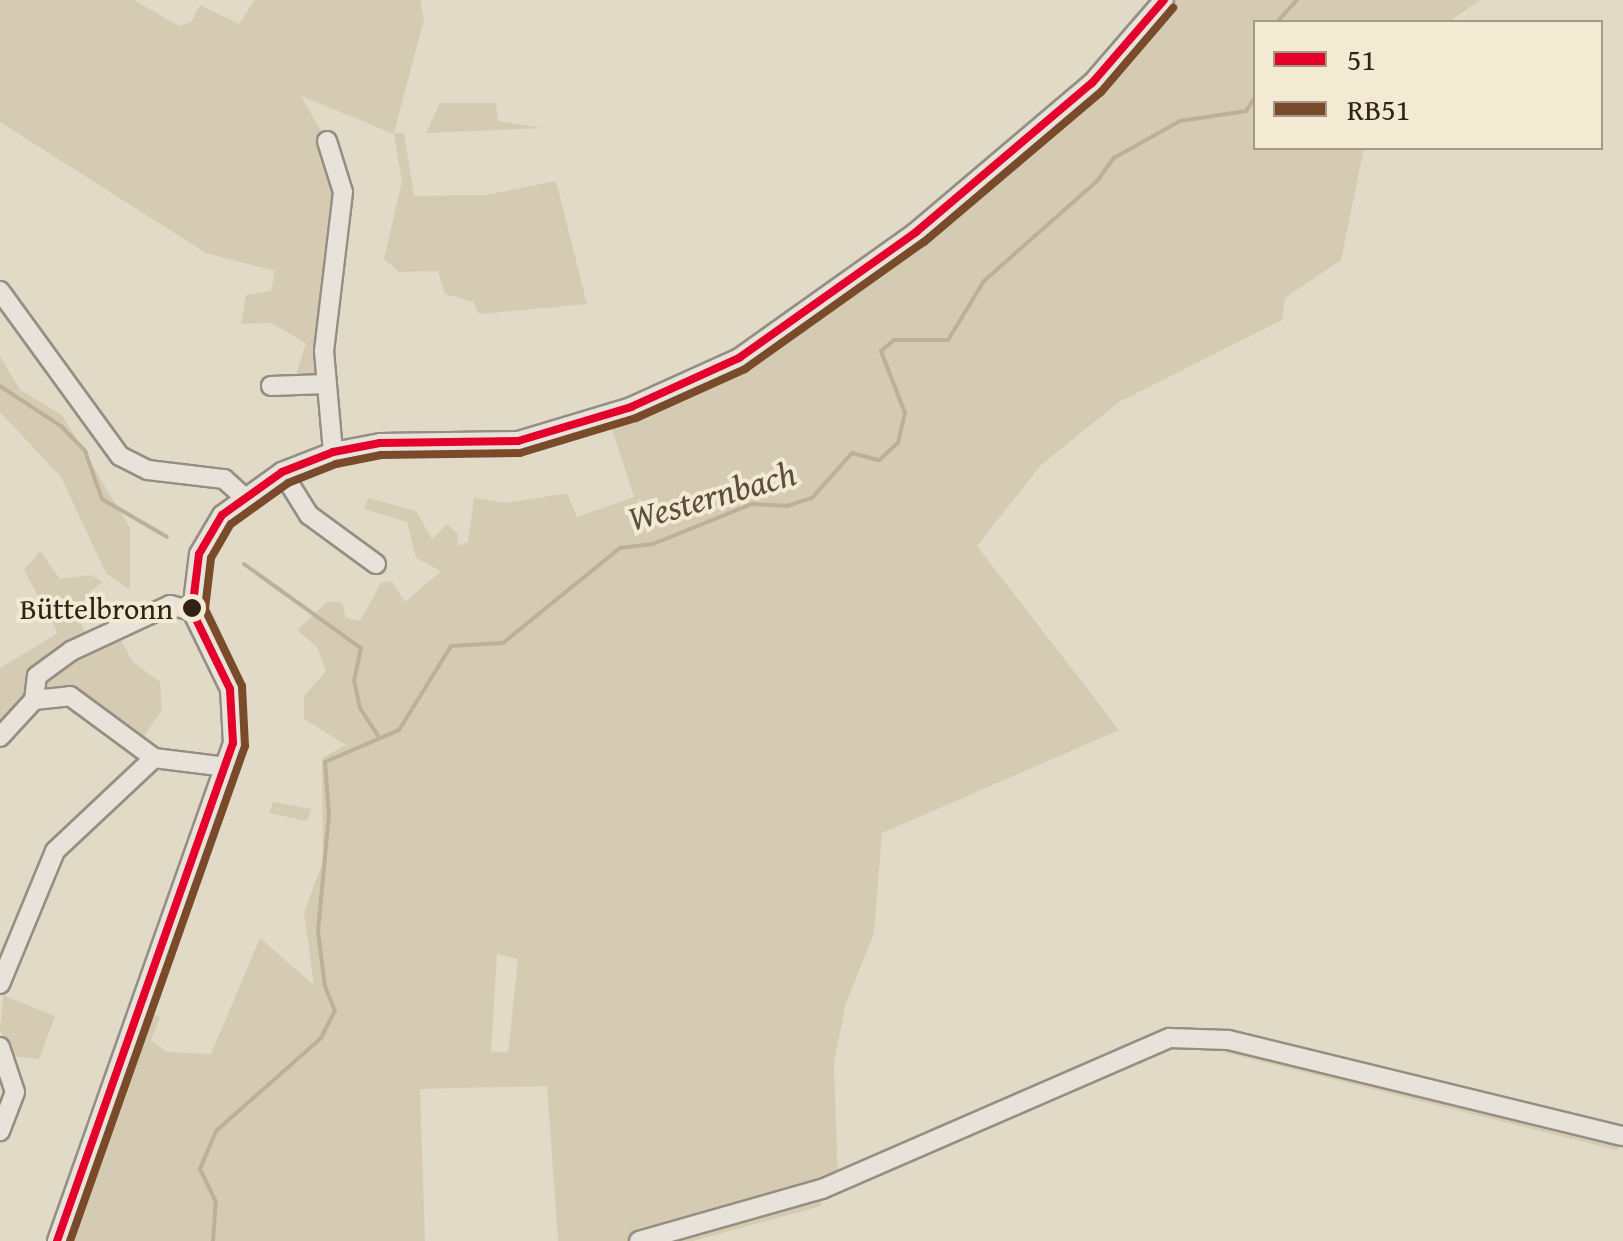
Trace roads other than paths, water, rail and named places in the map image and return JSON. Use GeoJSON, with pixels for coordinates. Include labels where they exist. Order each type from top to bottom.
{"type":"FeatureCollection","features":[{"type":"Feature","properties":{"kind":"street"},"geometry":{"type":"LineString","coordinates":[[57,1241],[226,766],[235,709],[192,610],[198,554],[222,516],[243,496],[282,472],[333,452],[380,443],[518,441],[631,407],[738,358],[916,232],[1092,83],[1164,0]]}},
{"type":"Feature","properties":{"kind":"street"},"geometry":{"type":"LineString","coordinates":[[327,141],[343,192],[328,296],[326,384],[333,452]]}},
{"type":"Feature","properties":{"kind":"street"},"geometry":{"type":"LineString","coordinates":[[0,291],[120,456],[148,470],[224,479],[243,496]]}},
{"type":"Feature","properties":{"kind":"street"},"geometry":{"type":"LineString","coordinates":[[271,386],[326,384]]}},
{"type":"Feature","properties":{"kind":"street"},"geometry":{"type":"LineString","coordinates":[[282,472],[320,526],[376,564]]}},
{"type":"Feature","properties":{"kind":"street"},"geometry":{"type":"LineString","coordinates":[[0,736],[34,700],[36,676],[71,651],[170,605],[192,610]]}},
{"type":"Feature","properties":{"kind":"street"},"geometry":{"type":"LineString","coordinates":[[34,700],[70,696],[154,758],[226,766]]}},
{"type":"Feature","properties":{"kind":"street"},"geometry":{"type":"LineString","coordinates":[[0,984],[55,851],[154,758]]}},
{"type":"Feature","properties":{"kind":"street"},"geometry":{"type":"LineString","coordinates":[[639,1241],[822,1189],[1120,1054],[1170,1038],[1228,1040],[1623,1136]]}},
{"type":"Feature","properties":{"kind":"street"},"geometry":{"type":"LineString","coordinates":[[0,1047],[15,1092],[0,1131]]}},
{"type":"Feature","properties":{"kind":"waterway","name":"Westernbach"},"geometry":{"type":"LineString","coordinates":[[1279,20],[1297,0]]}},
{"type":"Feature","properties":{"kind":"waterway","name":"Westernbach"},"geometry":{"type":"LineString","coordinates":[[213,1241],[216,1202],[200,1169],[216,1131],[321,1038],[335,1011],[325,986],[318,931],[329,815],[325,762],[399,730],[451,646],[503,643],[620,548],[653,544],[752,504],[787,506],[812,498],[852,453],[879,460],[898,443],[905,413],[881,351],[894,340],[948,340],[984,281],[1097,181],[1114,158],[1180,121],[1246,111],[1253,100]]}},
{"type":"Feature","properties":{"kind":"waterway"},"geometry":{"type":"LineString","coordinates":[[0,386],[61,426],[85,451],[102,499],[167,537]]}},
{"type":"Feature","properties":{"kind":"waterway"},"geometry":{"type":"LineString","coordinates":[[244,564],[361,648],[354,680],[360,708],[378,736]]}},
{"type":"Feature","properties":{"kind":"place","name":"Büttelbronn"},"geometry":{"type":"Point","coordinates":[192,608]}}]}
